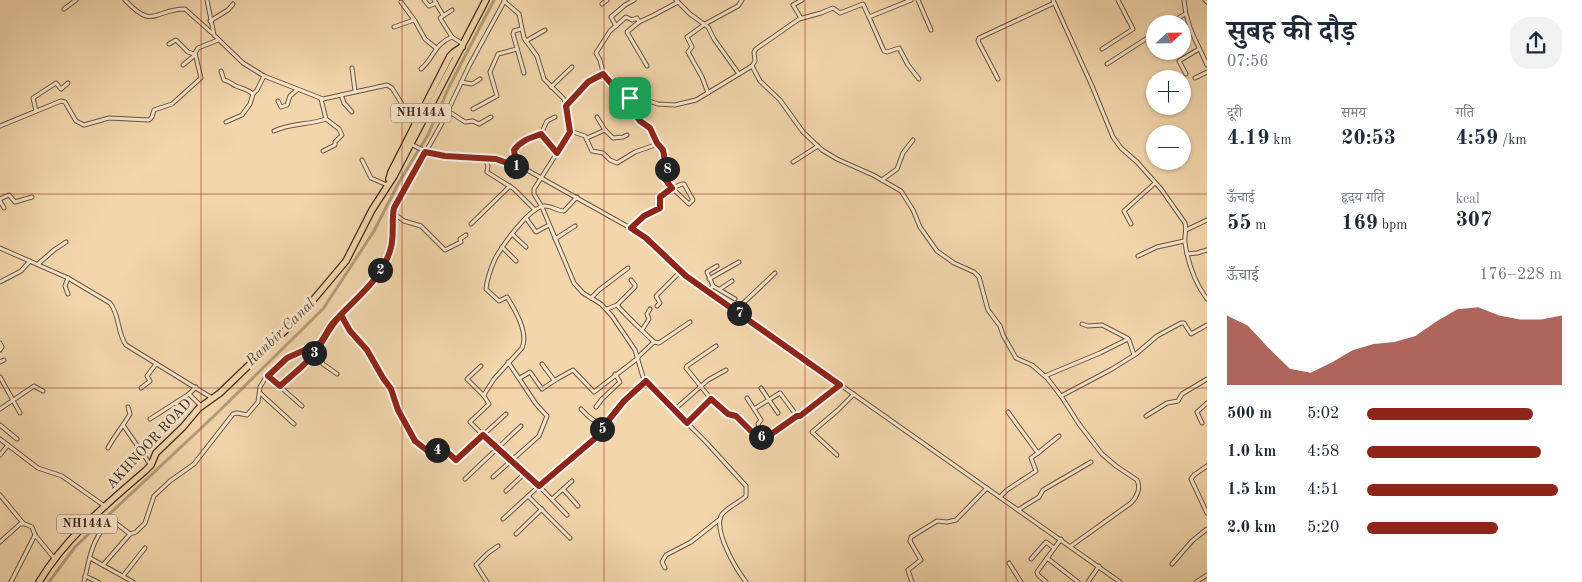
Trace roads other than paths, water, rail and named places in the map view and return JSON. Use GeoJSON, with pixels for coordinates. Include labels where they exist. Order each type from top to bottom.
{"type":"FeatureCollection","features":[{"type":"Feature","properties":{"kind":"highway","name":"AKHNOOR ROAD"},"geometry":{"type":"LineString","coordinates":[[39,582],[53,560],[84,527],[151,465],[159,450],[206,402],[226,387],[307,308],[346,261],[372,210],[413,146],[486,0]]}},
{"type":"Feature","properties":{"kind":"highway","name":"AKHNOOR ROAD"},"geometry":{"type":"LineString","coordinates":[[388,184],[391,172],[450,56],[463,46]]}},
{"type":"Feature","properties":{"kind":"highway","name":"NH144A"},"geometry":{"type":"LineString","coordinates":[[35,582],[46,564],[53,560]]}},
{"type":"Feature","properties":{"kind":"street"},"geometry":{"type":"LineString","coordinates":[[64,9],[76,0]]}},
{"type":"Feature","properties":{"kind":"street"},"geometry":{"type":"LineString","coordinates":[[126,0],[133,8],[145,16],[185,9],[243,63],[264,76],[321,99],[383,85],[388,86],[392,88],[415,125]]}},
{"type":"Feature","properties":{"kind":"street"},"geometry":{"type":"LineString","coordinates":[[207,0],[214,35]]}},
{"type":"Feature","properties":{"kind":"street"},"geometry":{"type":"LineString","coordinates":[[424,0],[430,6],[435,2],[443,15]]}},
{"type":"Feature","properties":{"kind":"street"},"geometry":{"type":"LineString","coordinates":[[280,386],[316,351],[331,325],[367,290],[390,252],[394,230],[394,208],[448,111],[504,0],[518,13],[521,29],[526,41],[536,53],[544,79],[561,95],[566,106],[570,131],[533,192],[542,207],[574,283],[583,293],[607,309],[638,358],[646,381],[746,486],[746,496],[723,513],[720,519],[691,542],[666,555],[662,562],[665,568]]}},
{"type":"Feature","properties":{"kind":"street"},"geometry":{"type":"LineString","coordinates":[[602,4],[607,0]]}},
{"type":"Feature","properties":{"kind":"street"},"geometry":{"type":"LineString","coordinates":[[616,26],[610,18],[625,4],[634,0]]}},
{"type":"Feature","properties":{"kind":"street"},"geometry":{"type":"LineString","coordinates":[[708,94],[702,77],[688,52],[692,46],[687,37],[705,24],[738,6],[742,0]]}},
{"type":"Feature","properties":{"kind":"street"},"geometry":{"type":"LineString","coordinates":[[801,18],[793,5],[802,0]]}},
{"type":"Feature","properties":{"kind":"street"},"geometry":{"type":"LineString","coordinates":[[869,17],[911,0]]}},
{"type":"Feature","properties":{"kind":"street"},"geometry":{"type":"LineString","coordinates":[[918,0],[931,30]]}},
{"type":"Feature","properties":{"kind":"street"},"geometry":{"type":"LineString","coordinates":[[1102,49],[1133,29],[1118,0]]}},
{"type":"Feature","properties":{"kind":"street"},"geometry":{"type":"LineString","coordinates":[[1188,0],[1184,2],[1185,14],[1199,49],[1205,56],[1207,65]]}},
{"type":"Feature","properties":{"kind":"street"},"geometry":{"type":"LineString","coordinates":[[647,66],[627,31],[639,24],[639,22],[677,1],[690,14],[705,24],[739,74]]}},
{"type":"Feature","properties":{"kind":"street"},"geometry":{"type":"LineString","coordinates":[[401,2],[425,39],[436,48]]}},
{"type":"Feature","properties":{"kind":"street"},"geometry":{"type":"LineString","coordinates":[[998,79],[978,41],[979,38],[1054,2],[1110,131],[1121,148],[1137,162],[1166,195],[1186,225],[1184,241],[1189,264],[1207,300]]}},
{"type":"Feature","properties":{"kind":"street"},"geometry":{"type":"LineString","coordinates":[[210,21],[228,10],[233,4]]}},
{"type":"Feature","properties":{"kind":"street"},"geometry":{"type":"LineString","coordinates":[[639,22],[637,18],[632,20],[627,17],[606,36],[596,52],[603,74],[616,89],[630,98],[658,104],[675,105],[696,100],[708,94],[752,66],[756,61],[754,52],[756,49],[801,18],[833,8],[840,13],[863,4],[884,51],[887,52],[899,48],[919,79]]}},
{"type":"Feature","properties":{"kind":"street"},"geometry":{"type":"LineString","coordinates":[[452,10],[440,17],[441,21],[452,37],[463,46]]}},
{"type":"Feature","properties":{"kind":"street"},"geometry":{"type":"LineString","coordinates":[[394,27],[414,20]]}},
{"type":"Feature","properties":{"kind":"street"},"geometry":{"type":"LineString","coordinates":[[521,29],[513,33],[524,73]]}},
{"type":"Feature","properties":{"kind":"street"},"geometry":{"type":"LineString","coordinates":[[526,41],[545,30]]}},
{"type":"Feature","properties":{"kind":"street"},"geometry":{"type":"LineString","coordinates":[[421,69],[429,61],[436,48],[452,37]]}},
{"type":"Feature","properties":{"kind":"street"},"geometry":{"type":"LineString","coordinates":[[1107,64],[1146,39]]}},
{"type":"Feature","properties":{"kind":"street"},"geometry":{"type":"LineString","coordinates":[[0,126],[61,101],[64,102],[76,121],[84,125],[109,118],[148,120],[152,117],[154,110],[172,104],[201,78],[195,55],[188,52],[176,40],[169,44]]}},
{"type":"Feature","properties":{"kind":"street"},"geometry":{"type":"LineString","coordinates":[[183,65],[195,55],[198,48],[218,40]]}},
{"type":"Feature","properties":{"kind":"street"},"geometry":{"type":"LineString","coordinates":[[473,109],[497,96],[490,72],[498,54],[517,49]]}},
{"type":"Feature","properties":{"kind":"street"},"geometry":{"type":"LineString","coordinates":[[1184,70],[1180,60],[1199,49]]}},
{"type":"Feature","properties":{"kind":"street"},"geometry":{"type":"LineString","coordinates":[[752,66],[760,81],[775,94],[802,132],[818,146],[837,159],[896,188],[905,196],[920,228],[937,251],[954,263],[977,274],[988,310],[1000,326],[1015,356],[1032,365],[1046,376],[1102,454],[1139,483],[1137,495],[1131,503],[1071,546]]}},
{"type":"Feature","properties":{"kind":"street"},"geometry":{"type":"LineString","coordinates":[[551,87],[572,67]]}},
{"type":"Feature","properties":{"kind":"street"},"geometry":{"type":"LineString","coordinates":[[352,68],[355,91]]}},
{"type":"Feature","properties":{"kind":"street"},"geometry":{"type":"LineString","coordinates":[[221,71],[224,80],[246,88],[253,94]]}},
{"type":"Feature","properties":{"kind":"street"},"geometry":{"type":"LineString","coordinates":[[1195,78],[1207,72]]}},
{"type":"Feature","properties":{"kind":"street"},"geometry":{"type":"LineString","coordinates":[[566,106],[588,82],[603,74]]}},
{"type":"Feature","properties":{"kind":"street"},"geometry":{"type":"LineString","coordinates":[[226,122],[242,115],[250,104],[253,94],[264,76]]}},
{"type":"Feature","properties":{"kind":"street"},"geometry":{"type":"LineString","coordinates":[[461,82],[472,84],[480,79]]}},
{"type":"Feature","properties":{"kind":"street"},"geometry":{"type":"LineString","coordinates":[[36,110],[32,101],[33,98],[56,83],[60,88],[68,83]]}},
{"type":"Feature","properties":{"kind":"street"},"geometry":{"type":"LineString","coordinates":[[278,101],[281,107],[287,105],[290,96],[297,90]]}},
{"type":"Feature","properties":{"kind":"street"},"geometry":{"type":"LineString","coordinates":[[341,95],[344,103],[352,112]]}},
{"type":"Feature","properties":{"kind":"street"},"geometry":{"type":"LineString","coordinates":[[630,98],[636,116],[650,128],[663,150],[667,171],[664,178],[672,188],[688,204],[693,201],[683,184],[672,188],[660,197],[660,208],[644,216],[631,228]]}},
{"type":"Feature","properties":{"kind":"street"},"geometry":{"type":"LineString","coordinates":[[321,99],[326,119],[339,129],[342,135],[335,142],[335,145],[323,150]]}},
{"type":"Feature","properties":{"kind":"street"},"geometry":{"type":"LineString","coordinates":[[448,111],[465,122],[473,121],[479,124],[491,117]]}},
{"type":"Feature","properties":{"kind":"street"},"geometry":{"type":"LineString","coordinates":[[521,168],[514,150],[520,144],[541,134],[547,121],[555,117]]}},
{"type":"Feature","properties":{"kind":"street"},"geometry":{"type":"LineString","coordinates":[[597,117],[605,130],[613,138],[623,138],[627,135]]}},
{"type":"Feature","properties":{"kind":"street"},"geometry":{"type":"LineString","coordinates":[[274,131],[289,125],[313,123],[326,119]]}},
{"type":"Feature","properties":{"kind":"street"},"geometry":{"type":"LineString","coordinates":[[570,131],[587,138],[605,130]]}},
{"type":"Feature","properties":{"kind":"street"},"geometry":{"type":"LineString","coordinates":[[541,134],[557,153]]}},
{"type":"Feature","properties":{"kind":"street"},"geometry":{"type":"LineString","coordinates":[[587,138],[592,151],[603,153],[610,160],[617,163],[635,152],[658,144]]}},
{"type":"Feature","properties":{"kind":"street"},"geometry":{"type":"LineString","coordinates":[[882,180],[898,168],[905,150],[913,140]]}},
{"type":"Feature","properties":{"kind":"street"},"geometry":{"type":"LineString","coordinates":[[413,146],[425,152],[445,156],[503,160],[577,197],[631,228],[646,238],[681,271],[708,291],[1120,582]]}},
{"type":"Feature","properties":{"kind":"street"},"geometry":{"type":"LineString","coordinates":[[793,162],[818,146]]}},
{"type":"Feature","properties":{"kind":"street"},"geometry":{"type":"LineString","coordinates":[[485,158],[488,166],[487,172],[510,186],[535,210]]}},
{"type":"Feature","properties":{"kind":"street"},"geometry":{"type":"LineString","coordinates":[[362,160],[371,178],[388,184]]}},
{"type":"Feature","properties":{"kind":"street"},"geometry":{"type":"LineString","coordinates":[[1131,224],[1124,211],[1155,182]]}},
{"type":"Feature","properties":{"kind":"street"},"geometry":{"type":"LineString","coordinates":[[471,224],[510,186]]}},
{"type":"Feature","properties":{"kind":"street"},"geometry":{"type":"LineString","coordinates":[[4,208],[0,200],[9,195],[15,202],[32,197]]}},
{"type":"Feature","properties":{"kind":"street"},"geometry":{"type":"LineString","coordinates":[[484,396],[494,379],[523,345],[524,339],[516,313],[507,296],[499,301],[485,288],[491,267],[512,234],[535,210],[542,207],[564,211],[577,197]]}},
{"type":"Feature","properties":{"kind":"street"},"geometry":{"type":"LineString","coordinates":[[393,213],[404,221],[421,226],[445,250],[460,242],[460,239],[466,235]]}},
{"type":"Feature","properties":{"kind":"street"},"geometry":{"type":"LineString","coordinates":[[526,218],[536,232],[549,225]]}},
{"type":"Feature","properties":{"kind":"street"},"geometry":{"type":"LineString","coordinates":[[1186,230],[1207,220]]}},
{"type":"Feature","properties":{"kind":"street"},"geometry":{"type":"LineString","coordinates":[[555,239],[575,226]]}},
{"type":"Feature","properties":{"kind":"street"},"geometry":{"type":"LineString","coordinates":[[512,234],[526,247]]}},
{"type":"Feature","properties":{"kind":"street"},"geometry":{"type":"LineString","coordinates":[[1138,256],[1157,247],[1184,241]]}},
{"type":"Feature","properties":{"kind":"street"},"geometry":{"type":"LineString","coordinates":[[38,264],[66,242]]}},
{"type":"Feature","properties":{"kind":"street"},"geometry":{"type":"LineString","coordinates":[[502,247],[516,262]]}},
{"type":"Feature","properties":{"kind":"street"},"geometry":{"type":"LineString","coordinates":[[0,248],[68,278],[110,303],[115,311],[124,342],[206,402]]}},
{"type":"Feature","properties":{"kind":"street"},"geometry":{"type":"LineString","coordinates":[[1187,254],[1207,250]]}},
{"type":"Feature","properties":{"kind":"street"},"geometry":{"type":"LineString","coordinates":[[0,282],[21,270],[30,261]]}},
{"type":"Feature","properties":{"kind":"street"},"geometry":{"type":"LineString","coordinates":[[709,279],[739,262]]}},
{"type":"Feature","properties":{"kind":"street"},"geometry":{"type":"LineString","coordinates":[[717,266],[707,272],[709,279],[713,286],[735,299]]}},
{"type":"Feature","properties":{"kind":"street"},"geometry":{"type":"LineString","coordinates":[[591,298],[598,290],[628,268]]}},
{"type":"Feature","properties":{"kind":"street"},"geometry":{"type":"LineString","coordinates":[[657,306],[660,303],[656,296],[681,271]]}},
{"type":"Feature","properties":{"kind":"street"},"geometry":{"type":"LineString","coordinates":[[736,310],[775,273]]}},
{"type":"Feature","properties":{"kind":"street"},"geometry":{"type":"LineString","coordinates":[[68,278],[65,286],[68,294]]}},
{"type":"Feature","properties":{"kind":"street"},"geometry":{"type":"LineString","coordinates":[[607,309],[616,306],[635,286],[631,280]]}},
{"type":"Feature","properties":{"kind":"street"},"geometry":{"type":"LineString","coordinates":[[720,289],[732,281]]}},
{"type":"Feature","properties":{"kind":"street"},"geometry":{"type":"LineString","coordinates":[[708,291],[713,286]]}},
{"type":"Feature","properties":{"kind":"street"},"geometry":{"type":"LineString","coordinates":[[616,306],[654,342],[659,343],[690,322]]}},
{"type":"Feature","properties":{"kind":"street"},"geometry":{"type":"LineString","coordinates":[[642,330],[650,319],[647,314],[650,309]]}},
{"type":"Feature","properties":{"kind":"street"},"geometry":{"type":"LineString","coordinates":[[341,315],[350,331],[367,350],[391,389],[398,410],[419,445],[429,452],[445,450],[456,460],[506,414]]}},
{"type":"Feature","properties":{"kind":"street"},"geometry":{"type":"LineString","coordinates":[[1061,396],[1135,355],[1158,336],[1181,323],[1184,323],[1191,334],[1207,325]]}},
{"type":"Feature","properties":{"kind":"street"},"geometry":{"type":"LineString","coordinates":[[1082,324],[1088,326],[1102,325],[1128,338],[1135,355]]}},
{"type":"Feature","properties":{"kind":"street"},"geometry":{"type":"LineString","coordinates":[[1046,376],[1111,348],[1128,338]]}},
{"type":"Feature","properties":{"kind":"street"},"geometry":{"type":"LineString","coordinates":[[520,378],[530,372],[542,389],[573,370],[594,392],[638,358],[654,342]]}},
{"type":"Feature","properties":{"kind":"street"},"geometry":{"type":"LineString","coordinates":[[0,343],[2,347],[0,350]]}},
{"type":"Feature","properties":{"kind":"street"},"geometry":{"type":"LineString","coordinates":[[104,565],[130,534],[136,532],[145,524],[154,496],[170,481],[194,464],[233,414],[247,415],[251,411],[258,402],[260,387],[268,376],[287,358],[320,343]]}},
{"type":"Feature","properties":{"kind":"street"},"geometry":{"type":"LineString","coordinates":[[716,346],[686,367],[711,399],[728,414],[736,416],[759,436],[770,435],[797,416],[800,416],[840,385]]}},
{"type":"Feature","properties":{"kind":"street"},"geometry":{"type":"LineString","coordinates":[[316,351],[323,364],[337,374]]}},
{"type":"Feature","properties":{"kind":"street"},"geometry":{"type":"LineString","coordinates":[[493,478],[539,436],[547,416],[536,404],[508,362]]}},
{"type":"Feature","properties":{"kind":"street"},"geometry":{"type":"LineString","coordinates":[[542,364],[554,380]]}},
{"type":"Feature","properties":{"kind":"street"},"geometry":{"type":"LineString","coordinates":[[141,388],[150,382],[147,375],[155,365]]}},
{"type":"Feature","properties":{"kind":"street"},"geometry":{"type":"LineString","coordinates":[[480,366],[467,379],[484,396],[489,404],[470,422],[539,486],[567,515]]}},
{"type":"Feature","properties":{"kind":"street"},"geometry":{"type":"LineString","coordinates":[[674,410],[708,380],[726,370]]}},
{"type":"Feature","properties":{"kind":"street"},"geometry":{"type":"LineString","coordinates":[[596,407],[620,382],[616,374]]}},
{"type":"Feature","properties":{"kind":"street"},"geometry":{"type":"LineString","coordinates":[[268,376],[302,406]]}},
{"type":"Feature","properties":{"kind":"street"},"geometry":{"type":"LineString","coordinates":[[0,377],[1,382],[20,413]]}},
{"type":"Feature","properties":{"kind":"street"},"geometry":{"type":"LineString","coordinates":[[1146,416],[1167,403],[1178,401],[1182,394],[1207,380]]}},
{"type":"Feature","properties":{"kind":"street"},"geometry":{"type":"LineString","coordinates":[[504,520],[539,486],[596,438],[628,396],[646,381]]}},
{"type":"Feature","properties":{"kind":"street"},"geometry":{"type":"LineString","coordinates":[[0,409],[34,386],[44,391]]}},
{"type":"Feature","properties":{"kind":"street"},"geometry":{"type":"LineString","coordinates":[[761,388],[778,413]]}},
{"type":"Feature","properties":{"kind":"street"},"geometry":{"type":"LineString","coordinates":[[193,391],[206,402]]}},
{"type":"Feature","properties":{"kind":"street"},"geometry":{"type":"LineString","coordinates":[[150,419],[193,391]]}},
{"type":"Feature","properties":{"kind":"street"},"geometry":{"type":"LineString","coordinates":[[260,393],[294,424]]}},
{"type":"Feature","properties":{"kind":"street"},"geometry":{"type":"LineString","coordinates":[[754,409],[780,393],[797,416]]}},
{"type":"Feature","properties":{"kind":"street"},"geometry":{"type":"LineString","coordinates":[[837,455],[813,431],[854,394]]}},
{"type":"Feature","properties":{"kind":"street"},"geometry":{"type":"LineString","coordinates":[[747,398],[761,420],[759,425],[767,435]]}},
{"type":"Feature","properties":{"kind":"street"},"geometry":{"type":"LineString","coordinates":[[687,423],[711,399]]}},
{"type":"Feature","properties":{"kind":"street"},"geometry":{"type":"LineString","coordinates":[[1202,424],[1197,412],[1207,403]]}},
{"type":"Feature","properties":{"kind":"street"},"geometry":{"type":"LineString","coordinates":[[108,448],[117,431],[130,414],[128,407]]}},
{"type":"Feature","properties":{"kind":"street"},"geometry":{"type":"LineString","coordinates":[[581,408],[603,427]]}},
{"type":"Feature","properties":{"kind":"street"},"geometry":{"type":"LineString","coordinates":[[1008,412],[1038,453]]}},
{"type":"Feature","properties":{"kind":"street"},"geometry":{"type":"LineString","coordinates":[[0,425],[17,439]]}},
{"type":"Feature","properties":{"kind":"street"},"geometry":{"type":"LineString","coordinates":[[123,425],[151,465]]}},
{"type":"Feature","properties":{"kind":"street"},"geometry":{"type":"LineString","coordinates":[[465,479],[521,426]]}},
{"type":"Feature","properties":{"kind":"street"},"geometry":{"type":"LineString","coordinates":[[1000,497],[1007,490],[1036,471],[1031,458],[1059,436]]}},
{"type":"Feature","properties":{"kind":"street"},"geometry":{"type":"LineString","coordinates":[[0,439],[38,468],[59,475],[106,507]]}},
{"type":"Feature","properties":{"kind":"street"},"geometry":{"type":"LineString","coordinates":[[0,455],[8,445]]}},
{"type":"Feature","properties":{"kind":"street"},"geometry":{"type":"LineString","coordinates":[[1018,510],[1039,497],[1043,490],[1091,462]]}},
{"type":"Feature","properties":{"kind":"street"},"geometry":{"type":"LineString","coordinates":[[1207,466],[1191,479],[1207,513]]}},
{"type":"Feature","properties":{"kind":"street"},"geometry":{"type":"LineString","coordinates":[[506,491],[525,473]]}},
{"type":"Feature","properties":{"kind":"street"},"geometry":{"type":"LineString","coordinates":[[552,499],[572,481]]}},
{"type":"Feature","properties":{"kind":"street"},"geometry":{"type":"LineString","coordinates":[[912,582],[908,570],[921,560],[910,541],[911,538],[937,521],[947,522],[956,520],[987,488]]}},
{"type":"Feature","properties":{"kind":"street"},"geometry":{"type":"LineString","coordinates":[[563,489],[578,506]]}},
{"type":"Feature","properties":{"kind":"street"},"geometry":{"type":"LineString","coordinates":[[0,495],[24,524],[32,527],[35,535],[53,560]]}},
{"type":"Feature","properties":{"kind":"street"},"geometry":{"type":"LineString","coordinates":[[528,496],[570,538]]}},
{"type":"Feature","properties":{"kind":"street"},"geometry":{"type":"LineString","coordinates":[[516,534],[542,509]]}},
{"type":"Feature","properties":{"kind":"street"},"geometry":{"type":"LineString","coordinates":[[720,519],[726,548],[732,562],[746,582]]}},
{"type":"Feature","properties":{"kind":"street"},"geometry":{"type":"LineString","coordinates":[[84,582],[96,540],[110,522],[114,521],[130,534]]}},
{"type":"Feature","properties":{"kind":"street"},"geometry":{"type":"LineString","coordinates":[[0,542],[11,530],[20,524],[24,524]]}},
{"type":"Feature","properties":{"kind":"street"},"geometry":{"type":"LineString","coordinates":[[1172,564],[1192,541],[1207,529]]}},
{"type":"Feature","properties":{"kind":"street"},"geometry":{"type":"LineString","coordinates":[[11,582],[35,535]]}},
{"type":"Feature","properties":{"kind":"street"},"geometry":{"type":"LineString","coordinates":[[1046,582],[1037,573],[1061,539]]}},
{"type":"Feature","properties":{"kind":"street"},"geometry":{"type":"LineString","coordinates":[[1031,559],[1046,542],[1054,548]]}},
{"type":"Feature","properties":{"kind":"street"},"geometry":{"type":"LineString","coordinates":[[487,582],[476,565],[498,546]]}},
{"type":"Feature","properties":{"kind":"street"},"geometry":{"type":"LineString","coordinates":[[123,576],[145,548]]}},
{"type":"Feature","properties":{"kind":"street"},"geometry":{"type":"LineString","coordinates":[[90,558],[133,582]]}},
{"type":"Feature","properties":{"kind":"street"},"geometry":{"type":"LineString","coordinates":[[1047,558],[1078,582]]}},
{"type":"Feature","properties":{"kind":"street"},"geometry":{"type":"LineString","coordinates":[[1009,563],[1021,582]]}},
{"type":"Feature","properties":{"kind":"street"},"geometry":{"type":"LineString","coordinates":[[1088,582],[1099,566]]}},
{"type":"Feature","properties":{"kind":"street"},"geometry":{"type":"LineString","coordinates":[[1199,581],[1207,575]]}},
{"type":"Feature","properties":{"kind":"street"},"geometry":{"type":"LineString","coordinates":[[85,576],[98,582]]}},
{"type":"Feature","properties":{"kind":"waterway","name":"Ranbir Canal"},"geometry":{"type":"LineString","coordinates":[[49,582],[75,547],[213,417],[323,309],[374,231],[399,182],[428,135],[449,87],[494,0]]}}]}
